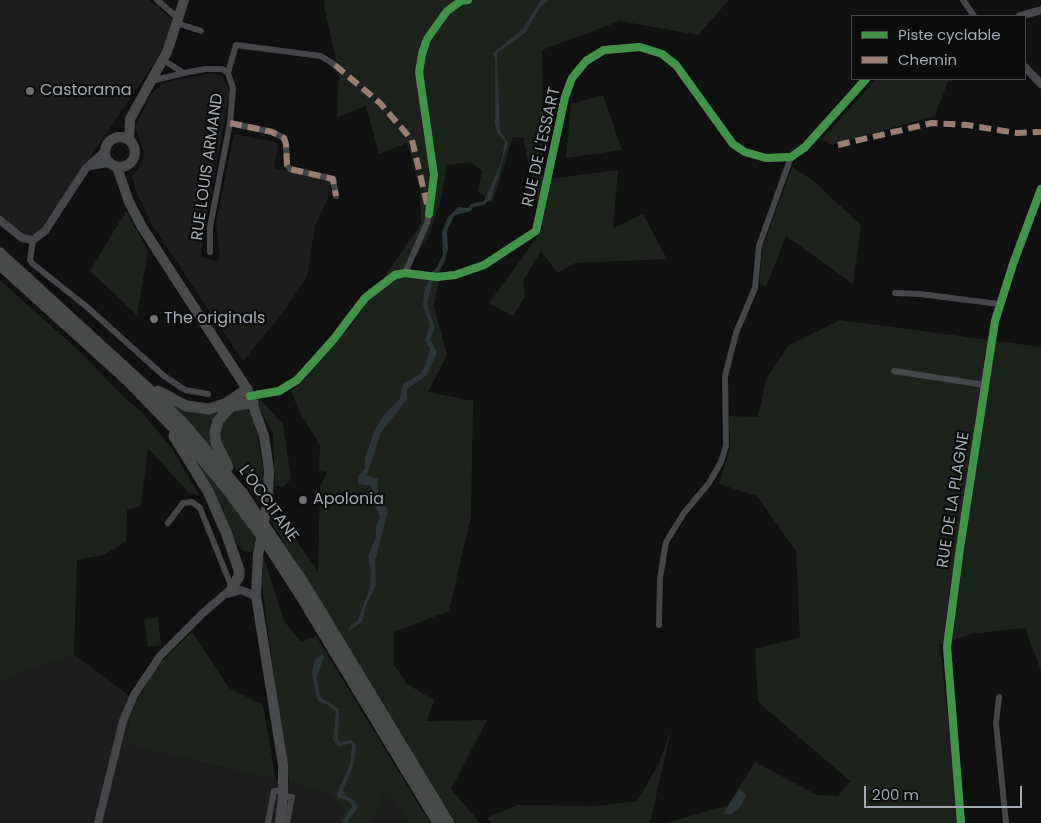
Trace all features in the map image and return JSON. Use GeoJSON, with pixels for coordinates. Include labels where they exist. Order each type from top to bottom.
{"type":"FeatureCollection","features":[{"type":"Feature","properties":{"kind":"highway","name":"L'OCCITANE"},"geometry":{"type":"LineString","coordinates":[[0,253],[142,382],[185,425],[243,494],[304,582],[449,823]]}},
{"type":"Feature","properties":{"kind":"highway","name":"L'OCCITANE"},"geometry":{"type":"LineString","coordinates":[[0,265],[128,381],[209,467],[266,542],[438,823]]}},
{"type":"Feature","properties":{"kind":"highway"},"geometry":{"type":"LineString","coordinates":[[142,382],[177,403],[200,409],[250,396]]}},
{"type":"Feature","properties":{"kind":"highway"},"geometry":{"type":"LineString","coordinates":[[243,494],[218,450],[215,432],[221,416],[231,406],[250,396]]}},
{"type":"Feature","properties":{"kind":"highway"},"geometry":{"type":"LineString","coordinates":[[153,406],[156,415],[176,439],[200,477],[226,532],[239,570],[239,576],[232,588]]}},
{"type":"Feature","properties":{"kind":"main road"},"geometry":{"type":"LineString","coordinates":[[184,0],[161,64],[118,138],[109,142],[105,151],[124,184],[129,202],[142,227],[250,396],[267,454],[270,480],[257,562],[256,596],[282,765],[284,793],[280,823]]}},
{"type":"Feature","properties":{"kind":"main road"},"geometry":{"type":"LineString","coordinates":[[124,184],[128,165],[135,153],[129,140],[130,119]]}},
{"type":"Feature","properties":{"kind":"main road"},"geometry":{"type":"LineString","coordinates":[[118,138],[129,140]]}},
{"type":"Feature","properties":{"kind":"main road"},"geometry":{"type":"LineString","coordinates":[[113,165],[128,165]]}},
{"type":"Feature","properties":{"kind":"street"},"geometry":{"type":"LineString","coordinates":[[157,0],[178,21],[201,31]]}},
{"type":"Feature","properties":{"kind":"street"},"geometry":{"type":"LineString","coordinates":[[963,0],[973,15]]}},
{"type":"Feature","properties":{"kind":"street"},"geometry":{"type":"LineString","coordinates":[[1024,15],[1041,10]]}},
{"type":"Feature","properties":{"kind":"street"},"geometry":{"type":"LineString","coordinates":[[228,73],[236,45],[321,56],[335,65]]}},
{"type":"Feature","properties":{"kind":"street","name":"RUE DE L'ESSART"},"geometry":{"type":"LineString","coordinates":[[405,273],[433,276],[454,275],[484,265],[536,231],[565,97],[572,78],[586,61],[604,50],[640,47],[662,54],[676,65],[733,144],[744,152],[766,158],[791,157]]}},
{"type":"Feature","properties":{"kind":"street"},"geometry":{"type":"LineString","coordinates":[[161,64],[184,73]]}},
{"type":"Feature","properties":{"kind":"street"},"geometry":{"type":"LineString","coordinates":[[161,64],[170,76]]}},
{"type":"Feature","properties":{"kind":"street"},"geometry":{"type":"LineString","coordinates":[[1026,67],[1041,84]]}},
{"type":"Feature","properties":{"kind":"street","name":"RUE LOUIS ARMAND"},"geometry":{"type":"LineString","coordinates":[[151,81],[205,69],[222,69],[228,73],[233,88],[230,123],[210,227],[210,252]]}},
{"type":"Feature","properties":{"kind":"street"},"geometry":{"type":"LineString","coordinates":[[659,625],[660,578],[666,542],[684,513],[709,483],[726,446],[725,376],[736,332],[755,288],[759,246],[791,157],[805,147],[865,80]]}},
{"type":"Feature","properties":{"kind":"street"},"geometry":{"type":"LineString","coordinates":[[230,123],[272,132],[284,138],[287,165],[290,169],[333,179],[336,196]]}},
{"type":"Feature","properties":{"kind":"street"},"geometry":{"type":"LineString","coordinates":[[105,151],[86,168],[45,231],[33,240],[30,260],[87,307],[164,376],[184,390],[208,394]]}},
{"type":"Feature","properties":{"kind":"street"},"geometry":{"type":"LineString","coordinates":[[86,168],[102,162],[113,165]]}},
{"type":"Feature","properties":{"kind":"street","name":"RUE DE LA PLAGNE"},"geometry":{"type":"LineString","coordinates":[[962,823],[947,647],[985,384],[999,304],[1041,189]]}},
{"type":"Feature","properties":{"kind":"street"},"geometry":{"type":"LineString","coordinates":[[250,396],[278,391],[297,380],[333,340],[365,298],[382,283],[395,275],[405,273],[427,223],[429,214]]}},
{"type":"Feature","properties":{"kind":"street"},"geometry":{"type":"LineString","coordinates":[[0,220],[22,238],[33,240]]}},
{"type":"Feature","properties":{"kind":"street"},"geometry":{"type":"LineString","coordinates":[[895,293],[920,294],[999,304]]}},
{"type":"Feature","properties":{"kind":"street"},"geometry":{"type":"LineString","coordinates":[[894,371],[985,384]]}},
{"type":"Feature","properties":{"kind":"street"},"geometry":{"type":"LineString","coordinates":[[98,823],[123,721],[131,700],[160,656],[232,588],[200,508],[192,502],[183,503],[168,524]]}},
{"type":"Feature","properties":{"kind":"street"},"geometry":{"type":"LineString","coordinates":[[220,598],[241,590],[256,596]]}},
{"type":"Feature","properties":{"kind":"street"},"geometry":{"type":"LineString","coordinates":[[999,697],[996,723],[1006,823]]}},
{"type":"Feature","properties":{"kind":"street"},"geometry":{"type":"LineString","coordinates":[[268,823],[284,793]]}},
{"type":"Feature","properties":{"kind":"street"},"geometry":{"type":"LineString","coordinates":[[284,793],[287,823]]}},
{"type":"Feature","properties":{"kind":"shaded area"},"geometry":{"type":"Polygon","coordinates":[[[0,0],[149,0],[172,19],[166,41],[153,65],[39,231],[30,236],[22,234],[0,216],[0,0]]]}},
{"type":"Feature","properties":{"kind":"shaded area"},"geometry":{"type":"Polygon","coordinates":[[[325,0],[729,0],[698,35],[620,21],[542,50],[543,180],[618,170],[613,228],[643,214],[667,259],[575,263],[557,273],[541,251],[523,281],[525,297],[513,316],[489,303],[543,229],[523,137],[513,137],[492,203],[478,191],[482,171],[471,162],[447,165],[441,199],[430,233],[410,266],[413,277],[424,278],[441,268],[434,306],[447,355],[428,392],[473,401],[471,516],[449,611],[394,632],[394,665],[407,684],[434,700],[427,721],[487,720],[451,789],[480,823],[456,823],[271,521],[274,509],[318,571],[320,487],[327,472],[319,471],[320,445],[300,413],[291,391],[348,329],[421,224],[420,189],[407,143],[379,154],[366,106],[337,117],[339,73],[324,6],[325,0]]]}},
{"type":"Feature","properties":{"kind":"shaded area"},"geometry":{"type":"Polygon","coordinates":[[[541,0],[549,0],[541,6],[525,33],[497,53],[500,131],[508,143],[491,199],[484,205],[473,207],[471,211],[455,215],[447,230],[448,249],[444,263],[436,275],[430,274],[438,266],[443,254],[442,232],[448,217],[458,207],[468,208],[471,204],[484,201],[501,163],[505,142],[498,134],[495,124],[495,60],[493,53],[523,29],[541,0]]]}},
{"type":"Feature","properties":{"kind":"shaded area"},"geometry":{"type":"Polygon","coordinates":[[[212,73],[222,77],[230,91],[200,256],[217,262],[220,254],[216,222],[234,134],[275,142],[278,146],[274,168],[331,180],[330,193],[315,226],[307,277],[283,312],[243,361],[151,223],[137,194],[132,176],[142,163],[144,152],[135,127],[152,93],[160,85],[171,81],[212,73]]]}},
{"type":"Feature","properties":{"kind":"shaded area"},"geometry":{"type":"Polygon","coordinates":[[[875,80],[957,80],[948,81],[935,116],[831,145],[822,139],[875,80]]]}},
{"type":"Feature","properties":{"kind":"shaded area"},"geometry":{"type":"Polygon","coordinates":[[[603,95],[622,150],[566,158],[571,104],[603,95]]]}},
{"type":"Feature","properties":{"kind":"shaded area"},"geometry":{"type":"Polygon","coordinates":[[[792,167],[811,179],[861,225],[853,284],[786,236],[766,287],[759,284],[763,246],[792,167]]]}},
{"type":"Feature","properties":{"kind":"shaded area"},"geometry":{"type":"Polygon","coordinates":[[[126,211],[148,251],[137,315],[90,271],[126,211]]]}},
{"type":"Feature","properties":{"kind":"shaded area"},"geometry":{"type":"Polygon","coordinates":[[[431,278],[433,279],[427,305],[435,328],[430,339],[437,353],[426,376],[407,389],[407,399],[380,434],[367,476],[378,479],[378,496],[388,510],[375,561],[376,585],[366,606],[362,622],[349,631],[348,628],[358,620],[370,587],[371,572],[368,557],[376,536],[376,527],[380,517],[373,501],[371,486],[358,484],[358,476],[365,468],[365,458],[374,432],[383,416],[400,399],[403,384],[420,374],[424,368],[430,349],[425,340],[430,325],[423,305],[425,288],[431,278]]]}},
{"type":"Feature","properties":{"kind":"shaded area"},"geometry":{"type":"Polygon","coordinates":[[[0,280],[78,350],[130,403],[142,412],[172,449],[199,495],[189,493],[148,448],[141,506],[127,510],[126,542],[103,555],[77,560],[74,654],[0,682],[0,280]]]}},
{"type":"Feature","properties":{"kind":"shaded area"},"geometry":{"type":"Polygon","coordinates":[[[840,320],[1041,347],[1041,671],[1025,628],[971,634],[940,645],[959,823],[667,823],[728,805],[755,762],[817,795],[838,796],[850,781],[758,702],[755,649],[800,637],[796,551],[757,496],[719,484],[730,448],[729,416],[758,417],[766,379],[789,345],[840,320]]]}},
{"type":"Feature","properties":{"kind":"shaded area"},"geometry":{"type":"Polygon","coordinates":[[[259,398],[283,424],[291,479],[283,487],[275,486],[273,434],[255,401],[259,398]]]}},
{"type":"Feature","properties":{"kind":"shaded area"},"geometry":{"type":"Polygon","coordinates":[[[168,401],[225,407],[217,454],[168,401]]]}},
{"type":"Feature","properties":{"kind":"shaded area"},"geometry":{"type":"Polygon","coordinates":[[[246,408],[252,415],[257,432],[266,487],[263,508],[221,448],[219,437],[226,413],[246,408]]]}},
{"type":"Feature","properties":{"kind":"shaded area"},"geometry":{"type":"Polygon","coordinates":[[[187,450],[227,497],[256,538],[252,552],[243,551],[238,545],[218,500],[187,450]]]}},
{"type":"Feature","properties":{"kind":"shaded area"},"geometry":{"type":"Polygon","coordinates":[[[263,555],[284,621],[301,642],[316,636],[430,823],[409,823],[385,789],[372,823],[338,823],[345,810],[323,791],[289,783],[262,587],[263,555]]]}},
{"type":"Feature","properties":{"kind":"shaded area"},"geometry":{"type":"Polygon","coordinates":[[[158,617],[161,645],[148,647],[144,619],[158,617]]]}},
{"type":"Feature","properties":{"kind":"shaded area"},"geometry":{"type":"Polygon","coordinates":[[[192,632],[229,688],[263,705],[276,780],[123,744],[136,701],[159,664],[192,632]]]}},
{"type":"Feature","properties":{"kind":"shaded area"},"geometry":{"type":"Polygon","coordinates":[[[74,654],[136,701],[123,744],[323,791],[345,810],[338,823],[0,823],[0,682],[74,654]]]}},
{"type":"Feature","properties":{"kind":"shaded area"},"geometry":{"type":"Polygon","coordinates":[[[321,654],[324,656],[317,677],[320,697],[339,709],[338,740],[340,742],[352,740],[356,746],[353,767],[343,790],[345,795],[354,800],[358,807],[347,823],[342,823],[352,806],[348,801],[337,797],[337,793],[350,764],[352,745],[350,743],[339,747],[336,745],[333,739],[336,711],[328,705],[319,702],[316,696],[312,673],[315,660],[321,654]]]}},
{"type":"Feature","properties":{"kind":"shaded area"},"geometry":{"type":"Polygon","coordinates":[[[671,730],[650,823],[491,823],[487,818],[517,805],[596,806],[637,801],[658,765],[671,730]]]}},
{"type":"Feature","properties":{"kind":"shaded area"},"geometry":{"type":"Polygon","coordinates":[[[385,788],[409,823],[372,823],[385,788]]]}},
{"type":"Feature","properties":{"kind":"shaded area"},"geometry":{"type":"Polygon","coordinates":[[[740,788],[746,795],[741,806],[732,814],[723,814],[740,788]]]}},
{"type":"Feature","properties":{"kind":"marked path"},"geometry":{"type":"LineString","coordinates":[[335,65],[380,103],[412,140],[427,204]]}},
{"type":"Feature","properties":{"kind":"marked path"},"geometry":{"type":"LineString","coordinates":[[230,123],[272,132],[284,138],[287,165],[290,169],[333,179],[336,196]]}},
{"type":"Feature","properties":{"kind":"marked path"},"geometry":{"type":"LineString","coordinates":[[838,145],[932,123],[967,125],[1017,133],[1041,132]]}},
{"type":"Feature","properties":{"kind":"cycle path"},"geometry":{"type":"LineString","coordinates":[[429,214],[434,175],[419,72],[422,54],[427,39],[447,11],[461,1],[468,0]]}},
{"type":"Feature","properties":{"kind":"cycle path"},"geometry":{"type":"LineString","coordinates":[[250,396],[279,391],[297,380],[333,340],[365,298],[395,275],[405,273],[437,277],[455,275],[484,265],[536,231],[565,97],[572,78],[586,61],[604,50],[640,47],[662,54],[676,65],[733,144],[745,152],[766,158],[791,157],[805,147],[865,80]]}},
{"type":"Feature","properties":{"kind":"cycle path"},"geometry":{"type":"LineString","coordinates":[[961,823],[947,647],[960,548],[995,321],[1013,264],[1041,189]]}},
{"type":"Feature","properties":{"kind":"place","name":"Castorama"},"geometry":{"type":"Point","coordinates":[30,91]}},
{"type":"Feature","properties":{"kind":"place","name":"The originals"},"geometry":{"type":"Point","coordinates":[154,319]}},
{"type":"Feature","properties":{"kind":"place","name":"Apolonia"},"geometry":{"type":"Point","coordinates":[303,500]}}]}
